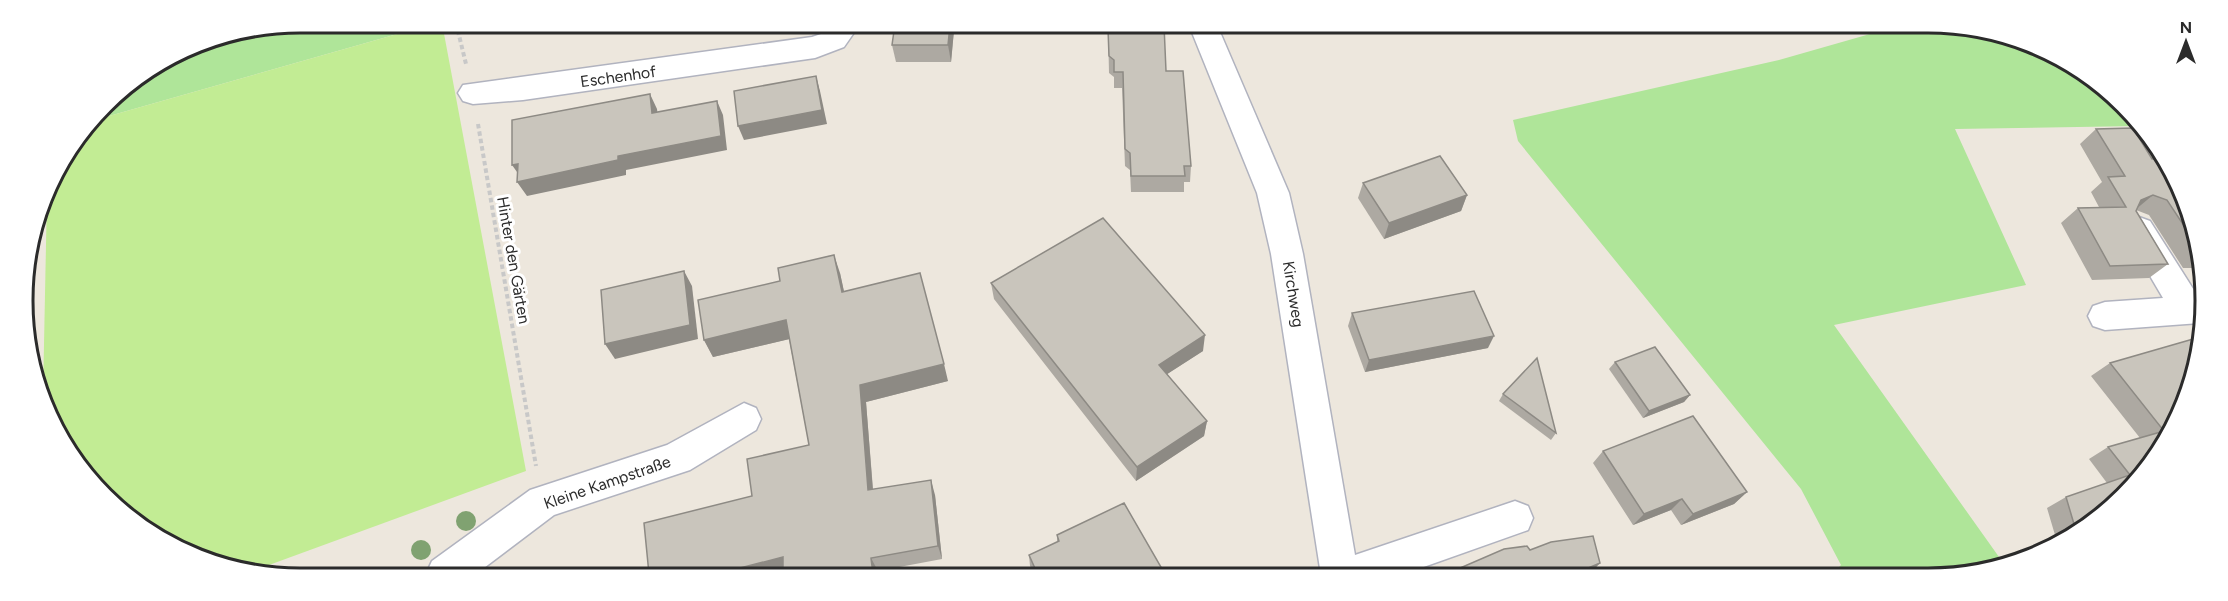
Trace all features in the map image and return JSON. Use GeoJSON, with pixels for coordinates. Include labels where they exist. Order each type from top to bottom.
{"type":"FeatureCollection","features":[{"type":"Feature","properties":{"kind":"street"},"geometry":{"type":"LineString","coordinates":[[762,55],[788,33]]}},
{"type":"Feature","properties":{"kind":"street","name":"Eschenhof"},"geometry":{"type":"LineString","coordinates":[[473,93],[523,89],[762,55],[825,44],[834,40],[839,33]]}},
{"type":"Feature","properties":{"kind":"street","name":"Kirchweg"},"geometry":{"type":"LineString","coordinates":[[1206,33],[1273,193],[1287,254],[1339,568]]}},
{"type":"Feature","properties":{"kind":"street"},"geometry":{"type":"LineString","coordinates":[[2136,225],[2194,309]]}},
{"type":"Feature","properties":{"kind":"street"},"geometry":{"type":"LineString","coordinates":[[2105,316],[2194,309]]}},
{"type":"Feature","properties":{"kind":"street","name":"Kleine Kampstraße"},"geometry":{"type":"LineString","coordinates":[[453,568],[543,502],[677,458],[744,418]]}},
{"type":"Feature","properties":{"kind":"street"},"geometry":{"type":"LineString","coordinates":[[1370,568],[1515,518]]}},
{"type":"Feature","properties":{"kind":"path","name":"Hinter den Gärten"},"geometry":{"type":"LineString","coordinates":[[458,33],[473,93],[543,502]]}},
{"type":"Feature","properties":{"kind":"green space"},"geometry":{"type":"Polygon","coordinates":[[[300,33],[401,33],[105,117],[138,88],[167,69],[198,53],[231,42],[266,35],[300,33]]]}},
{"type":"Feature","properties":{"kind":"green space"},"geometry":{"type":"Polygon","coordinates":[[[401,33],[444,33],[526,471],[266,566],[231,559],[198,548],[152,523],[124,502],[99,477],[78,449],[53,403],[43,375],[47,216],[69,167],[105,117],[401,33]]]}},
{"type":"Feature","properties":{"kind":"green space"},"geometry":{"type":"Polygon","coordinates":[[[1870,34],[1962,35],[1997,42],[2030,53],[2090,88],[2131,126],[1955,129],[2026,285],[1834,325],[2000,558],[1980,563],[1928,568],[1838,568],[1841,565],[1801,489],[1518,141],[1513,120],[1779,60],[1870,34]]]}},
{"type":"Feature","properties":{"kind":"building"},"geometry":{"type":"Polygon","coordinates":[[[894,33],[949,33],[948,45],[892,45],[894,33]]]}},
{"type":"Feature","properties":{"kind":"building"},"geometry":{"type":"Polygon","coordinates":[[[1108,33],[1164,33],[1166,71],[1183,71],[1191,166],[1184,166],[1185,176],[1131,176],[1130,153],[1125,149],[1123,72],[1114,72],[1114,60],[1109,56],[1108,33]]]}},
{"type":"Feature","properties":{"kind":"building"},"geometry":{"type":"Polygon","coordinates":[[[816,76],[822,110],[738,126],[734,91],[816,76]]]}},
{"type":"Feature","properties":{"kind":"building"},"geometry":{"type":"Polygon","coordinates":[[[650,94],[652,113],[717,101],[721,136],[618,156],[618,160],[517,182],[518,164],[512,165],[512,120],[650,94]]]}},
{"type":"Feature","properties":{"kind":"building"},"geometry":{"type":"Polygon","coordinates":[[[2132,128],[2167,182],[2185,227],[2167,200],[2153,195],[2141,200],[2136,211],[2168,264],[2110,266],[2078,208],[2126,207],[2108,177],[2125,176],[2096,129],[2132,128]]]}},
{"type":"Feature","properties":{"kind":"building"},"geometry":{"type":"Polygon","coordinates":[[[1440,156],[1467,195],[1389,223],[1363,183],[1440,156]]]}},
{"type":"Feature","properties":{"kind":"building"},"geometry":{"type":"Polygon","coordinates":[[[1103,218],[1205,335],[1159,365],[1207,421],[1137,467],[991,283],[1103,218]]]}},
{"type":"Feature","properties":{"kind":"building"},"geometry":{"type":"Polygon","coordinates":[[[834,255],[842,292],[920,273],[944,364],[860,385],[868,490],[931,480],[938,546],[871,558],[872,568],[783,568],[783,557],[740,568],[648,568],[644,523],[752,496],[747,459],[809,445],[786,320],[704,340],[698,300],[780,281],[778,268],[834,255]]]}},
{"type":"Feature","properties":{"kind":"building"},"geometry":{"type":"Polygon","coordinates":[[[684,271],[690,325],[605,344],[601,290],[684,271]]]}},
{"type":"Feature","properties":{"kind":"building"},"geometry":{"type":"Polygon","coordinates":[[[1474,291],[1494,336],[1369,360],[1352,313],[1474,291]]]}},
{"type":"Feature","properties":{"kind":"building"},"geometry":{"type":"Polygon","coordinates":[[[2192,339],[2181,386],[2162,428],[2110,363],[2192,339]]]}},
{"type":"Feature","properties":{"kind":"building"},"geometry":{"type":"Polygon","coordinates":[[[1655,347],[1690,395],[1649,411],[1615,362],[1655,347]]]}},
{"type":"Feature","properties":{"kind":"building"},"geometry":{"type":"Polygon","coordinates":[[[1537,358],[1556,433],[1503,394],[1537,358]]]}},
{"type":"Feature","properties":{"kind":"building"},"geometry":{"type":"Polygon","coordinates":[[[1693,416],[1747,492],[1693,514],[1682,499],[1644,514],[1603,451],[1693,416]]]}},
{"type":"Feature","properties":{"kind":"building"},"geometry":{"type":"Polygon","coordinates":[[[2160,432],[2140,463],[2129,477],[2117,490],[2074,524],[2066,497],[2130,475],[2108,447],[2160,432]]]}},
{"type":"Feature","properties":{"kind":"building"},"geometry":{"type":"Polygon","coordinates":[[[1124,503],[1162,568],[1035,568],[1029,555],[1059,541],[1057,535],[1124,503]]]}},
{"type":"Feature","properties":{"kind":"building"},"geometry":{"type":"Polygon","coordinates":[[[1593,536],[1600,563],[1588,568],[1460,568],[1504,549],[1527,546],[1530,550],[1551,542],[1593,536]]]}}]}
